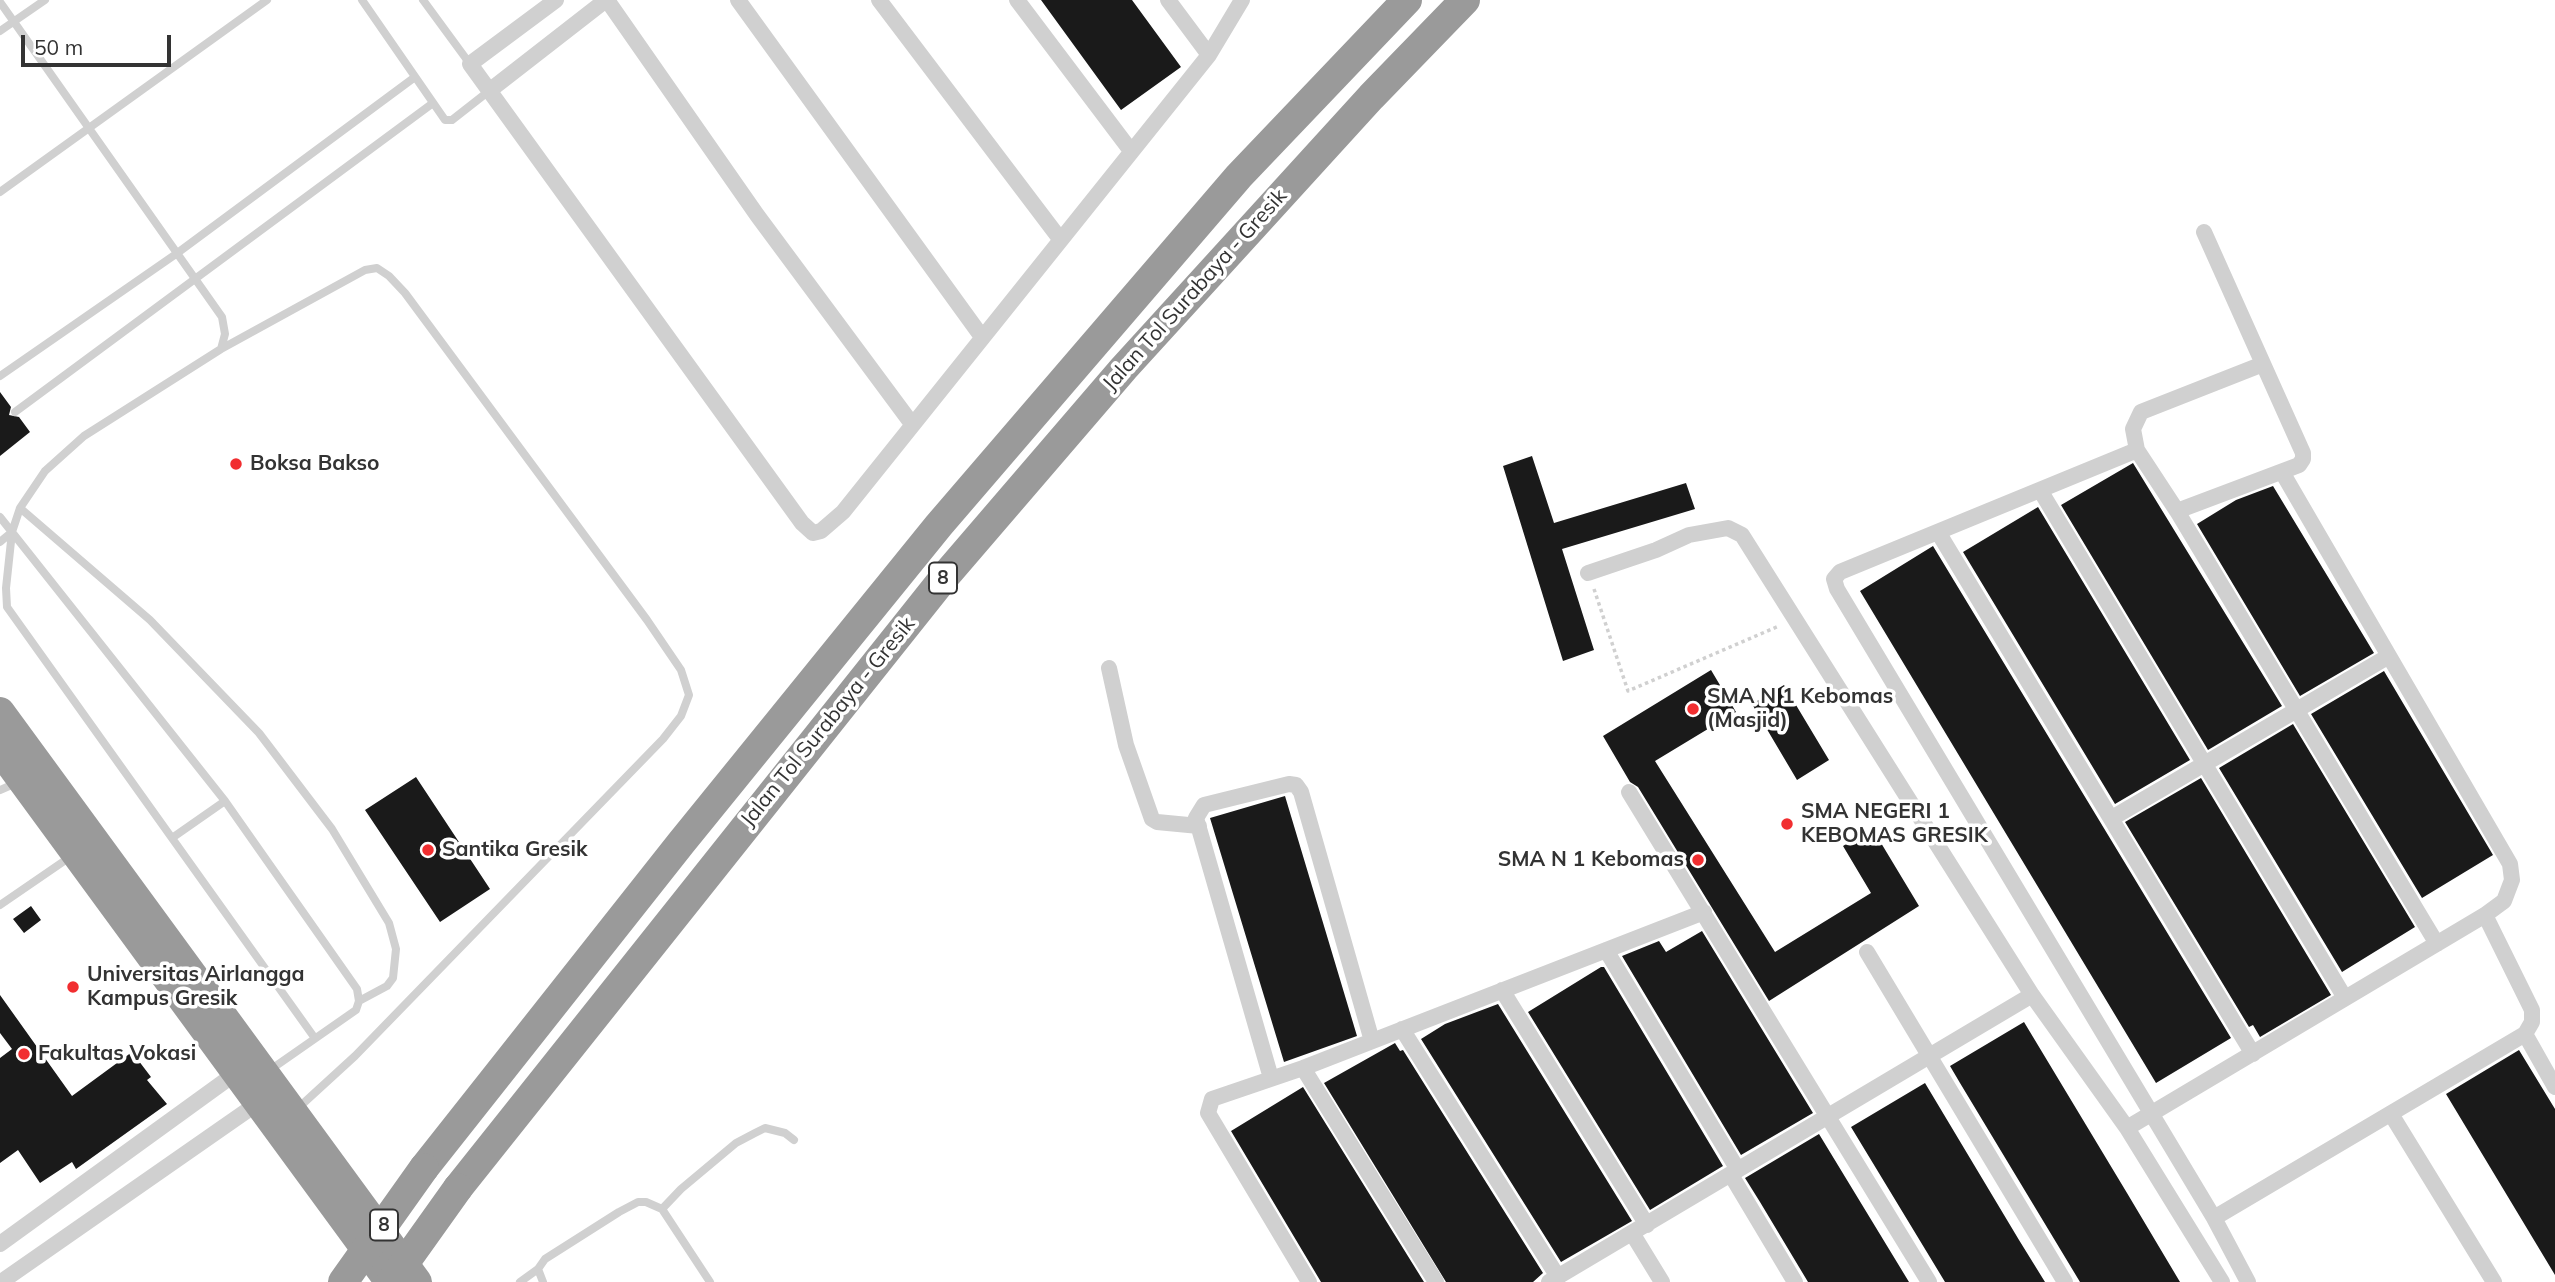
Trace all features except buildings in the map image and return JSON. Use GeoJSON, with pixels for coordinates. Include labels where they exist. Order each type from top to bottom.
{"type":"FeatureCollection","features":[{"type":"Feature","properties":{"kind":"highway"},"geometry":{"type":"LineString","coordinates":[[1347,62],[1383,0]]}},
{"type":"Feature","properties":{"kind":"highway","name":"Jalan Tol Surabaya - Gresik"},"geometry":{"type":"LineString","coordinates":[[344,1282],[424,1168],[681,843],[939,525],[1240,176],[1407,0]]}},
{"type":"Feature","properties":{"kind":"highway","name":"Jalan Tol Surabaya - Gresik"},"geometry":{"type":"LineString","coordinates":[[391,1282],[458,1188],[947,574],[1124,368],[1371,97],[1465,0]]}},
{"type":"Feature","properties":{"kind":"highway"},"geometry":{"type":"LineString","coordinates":[[0,712],[22,780],[251,1073],[258,1103],[391,1282]]}},
{"type":"Feature","properties":{"kind":"highway"},"geometry":{"type":"LineString","coordinates":[[0,750],[75,853],[251,1073],[294,1112],[417,1282]]}},
{"type":"Feature","properties":{"kind":"street"},"geometry":{"type":"LineString","coordinates":[[556,0],[470,64],[811,532],[818,533],[843,512],[1209,55],[1242,0]]}},
{"type":"Feature","properties":{"kind":"street"},"geometry":{"type":"LineString","coordinates":[[489,91],[606,0],[757,215],[912,424]]}},
{"type":"Feature","properties":{"kind":"street"},"geometry":{"type":"LineString","coordinates":[[738,0],[982,337]]}},
{"type":"Feature","properties":{"kind":"street"},"geometry":{"type":"LineString","coordinates":[[879,0],[1060,239]]}},
{"type":"Feature","properties":{"kind":"street"},"geometry":{"type":"LineString","coordinates":[[1017,0],[1131,151]]}},
{"type":"Feature","properties":{"kind":"street"},"geometry":{"type":"LineString","coordinates":[[1168,0],[1209,55]]}},
{"type":"Feature","properties":{"kind":"street"},"geometry":{"type":"LineString","coordinates":[[2177,511],[2299,466],[2303,453],[2204,232]]}},
{"type":"Feature","properties":{"kind":"street"},"geometry":{"type":"LineString","coordinates":[[2263,364],[2141,412],[2133,429],[2137,450],[2177,511],[2437,944]]}},
{"type":"Feature","properties":{"kind":"street"},"geometry":{"type":"LineString","coordinates":[[2137,450],[1840,572],[1834,579],[1837,589],[2214,1218],[2248,1282]]}},
{"type":"Feature","properties":{"kind":"street"},"geometry":{"type":"LineString","coordinates":[[2127,1128],[2485,915],[2504,901],[2512,880],[2510,864],[2282,472]]}},
{"type":"Feature","properties":{"kind":"street"},"geometry":{"type":"LineString","coordinates":[[2040,490],[2346,999]]}},
{"type":"Feature","properties":{"kind":"street"},"geometry":{"type":"LineString","coordinates":[[1588,573],[1656,550],[1689,535],[1728,528],[1742,535],[1797,619],[1845,703],[2032,995],[2127,1128],[2222,1282]]}},
{"type":"Feature","properties":{"kind":"street"},"geometry":{"type":"LineString","coordinates":[[1938,532],[2253,1054]]}},
{"type":"Feature","properties":{"kind":"street"},"geometry":{"type":"LineString","coordinates":[[2112,818],[2389,656]]}},
{"type":"Feature","properties":{"kind":"street"},"geometry":{"type":"LineString","coordinates":[[1109,668],[1126,745],[1152,819],[1157,822],[1199,825]]}},
{"type":"Feature","properties":{"kind":"street"},"geometry":{"type":"LineString","coordinates":[[1271,1078],[1199,825],[1198,810],[1204,805],[1296,785],[1301,792],[1372,1041]]}},
{"type":"Feature","properties":{"kind":"street"},"geometry":{"type":"LineString","coordinates":[[1629,792],[1929,1282]]}},
{"type":"Feature","properties":{"kind":"street"},"geometry":{"type":"LineString","coordinates":[[1309,1282],[1208,1113],[1212,1099],[1303,1068],[1704,912]]}},
{"type":"Feature","properties":{"kind":"street"},"geometry":{"type":"LineString","coordinates":[[2214,1218],[2525,1034],[2532,1022],[2532,1010],[2485,915]]}},
{"type":"Feature","properties":{"kind":"street"},"geometry":{"type":"LineString","coordinates":[[1606,950],[1735,1172],[1795,1282]]}},
{"type":"Feature","properties":{"kind":"street"},"geometry":{"type":"LineString","coordinates":[[1867,952],[2065,1282]]}},
{"type":"Feature","properties":{"kind":"street"},"geometry":{"type":"LineString","coordinates":[[1502,990],[1640,1229],[1662,1282]]}},
{"type":"Feature","properties":{"kind":"street"},"geometry":{"type":"LineString","coordinates":[[1402,1029],[1554,1280],[2032,995]]}},
{"type":"Feature","properties":{"kind":"street"},"geometry":{"type":"LineString","coordinates":[[2525,1034],[2552,1077]]}},
{"type":"Feature","properties":{"kind":"street"},"geometry":{"type":"LineString","coordinates":[[1303,1068],[1436,1282]]}},
{"type":"Feature","properties":{"kind":"street"},"geometry":{"type":"LineString","coordinates":[[0,1244],[251,1073]]}},
{"type":"Feature","properties":{"kind":"street"},"geometry":{"type":"LineString","coordinates":[[1,1282],[258,1103]]}},
{"type":"Feature","properties":{"kind":"street"},"geometry":{"type":"LineString","coordinates":[[2391,1114],[2494,1282]]}},
{"type":"Feature","properties":{"kind":"lane"},"geometry":{"type":"LineString","coordinates":[[0,31],[45,0]]}},
{"type":"Feature","properties":{"kind":"lane"},"geometry":{"type":"LineString","coordinates":[[0,191],[267,0]]}},
{"type":"Feature","properties":{"kind":"lane"},"geometry":{"type":"LineString","coordinates":[[362,0],[433,103],[449,121],[489,91]]}},
{"type":"Feature","properties":{"kind":"lane"},"geometry":{"type":"LineString","coordinates":[[423,0],[470,64]]}},
{"type":"Feature","properties":{"kind":"lane"},"geometry":{"type":"LineString","coordinates":[[0,2],[222,317],[225,334],[221,349]]}},
{"type":"Feature","properties":{"kind":"lane"},"geometry":{"type":"LineString","coordinates":[[0,376],[176,254],[415,76]]}},
{"type":"Feature","properties":{"kind":"lane"},"geometry":{"type":"LineString","coordinates":[[15,412],[433,103]]}},
{"type":"Feature","properties":{"kind":"lane"},"geometry":{"type":"LineString","coordinates":[[294,1112],[355,1056],[663,739],[681,716],[689,695],[681,670],[647,620],[405,293],[377,268],[365,270],[221,349],[84,436],[45,471],[20,508],[12,532],[6,588],[7,607],[314,1037]]}},
{"type":"Feature","properties":{"kind":"lane"},"geometry":{"type":"LineString","coordinates":[[20,508],[150,620],[259,733],[332,829],[388,923],[396,949],[393,978],[387,986],[359,1001]]}},
{"type":"Feature","properties":{"kind":"lane"},"geometry":{"type":"LineString","coordinates":[[0,517],[225,801],[349,976],[359,1001],[356,1010],[251,1073]]}},
{"type":"Feature","properties":{"kind":"lane"},"geometry":{"type":"LineString","coordinates":[[0,542],[12,532]]}},
{"type":"Feature","properties":{"kind":"lane"},"geometry":{"type":"LineString","coordinates":[[172,838],[225,801]]}},
{"type":"Feature","properties":{"kind":"lane"},"geometry":{"type":"LineString","coordinates":[[0,905],[75,853]]}},
{"type":"Feature","properties":{"kind":"lane"},"geometry":{"type":"LineString","coordinates":[[662,1209],[681,1189],[736,1143],[755,1133],[765,1128],[785,1133],[794,1140]]}},
{"type":"Feature","properties":{"kind":"lane"},"geometry":{"type":"LineString","coordinates":[[520,1282],[538,1269],[545,1259],[638,1202],[646,1202],[662,1209],[710,1282]]}},
{"type":"Feature","properties":{"kind":"lane"},"geometry":{"type":"LineString","coordinates":[[538,1269],[543,1282]]}},
{"type":"Feature","properties":{"kind":"path"},"geometry":{"type":"LineString","coordinates":[[1588,573],[1628,691],[1797,619]]}},
{"type":"Feature","properties":{"kind":"place","name":"Boksa Bakso"},"geometry":{"type":"Point","coordinates":[236,464]}},
{"type":"Feature","properties":{"kind":"place","name":"SMA N 1 Kebomas (Masjid)"},"geometry":{"type":"Point","coordinates":[1693,709]}},
{"type":"Feature","properties":{"kind":"place","name":"SMA NEGERI 1 KEBOMAS GRESIK"},"geometry":{"type":"Point","coordinates":[1787,824]}},
{"type":"Feature","properties":{"kind":"place","name":"Santika Gresik"},"geometry":{"type":"Point","coordinates":[428,850]}},
{"type":"Feature","properties":{"kind":"place","name":"SMA N 1 Kebomas"},"geometry":{"type":"Point","coordinates":[1698,860]}},
{"type":"Feature","properties":{"kind":"place","name":"Universitas Airlangga Kampus Gresik"},"geometry":{"type":"Point","coordinates":[73,987]}},
{"type":"Feature","properties":{"kind":"place","name":"Fakultas Vokasi"},"geometry":{"type":"Point","coordinates":[24,1054]}}]}
